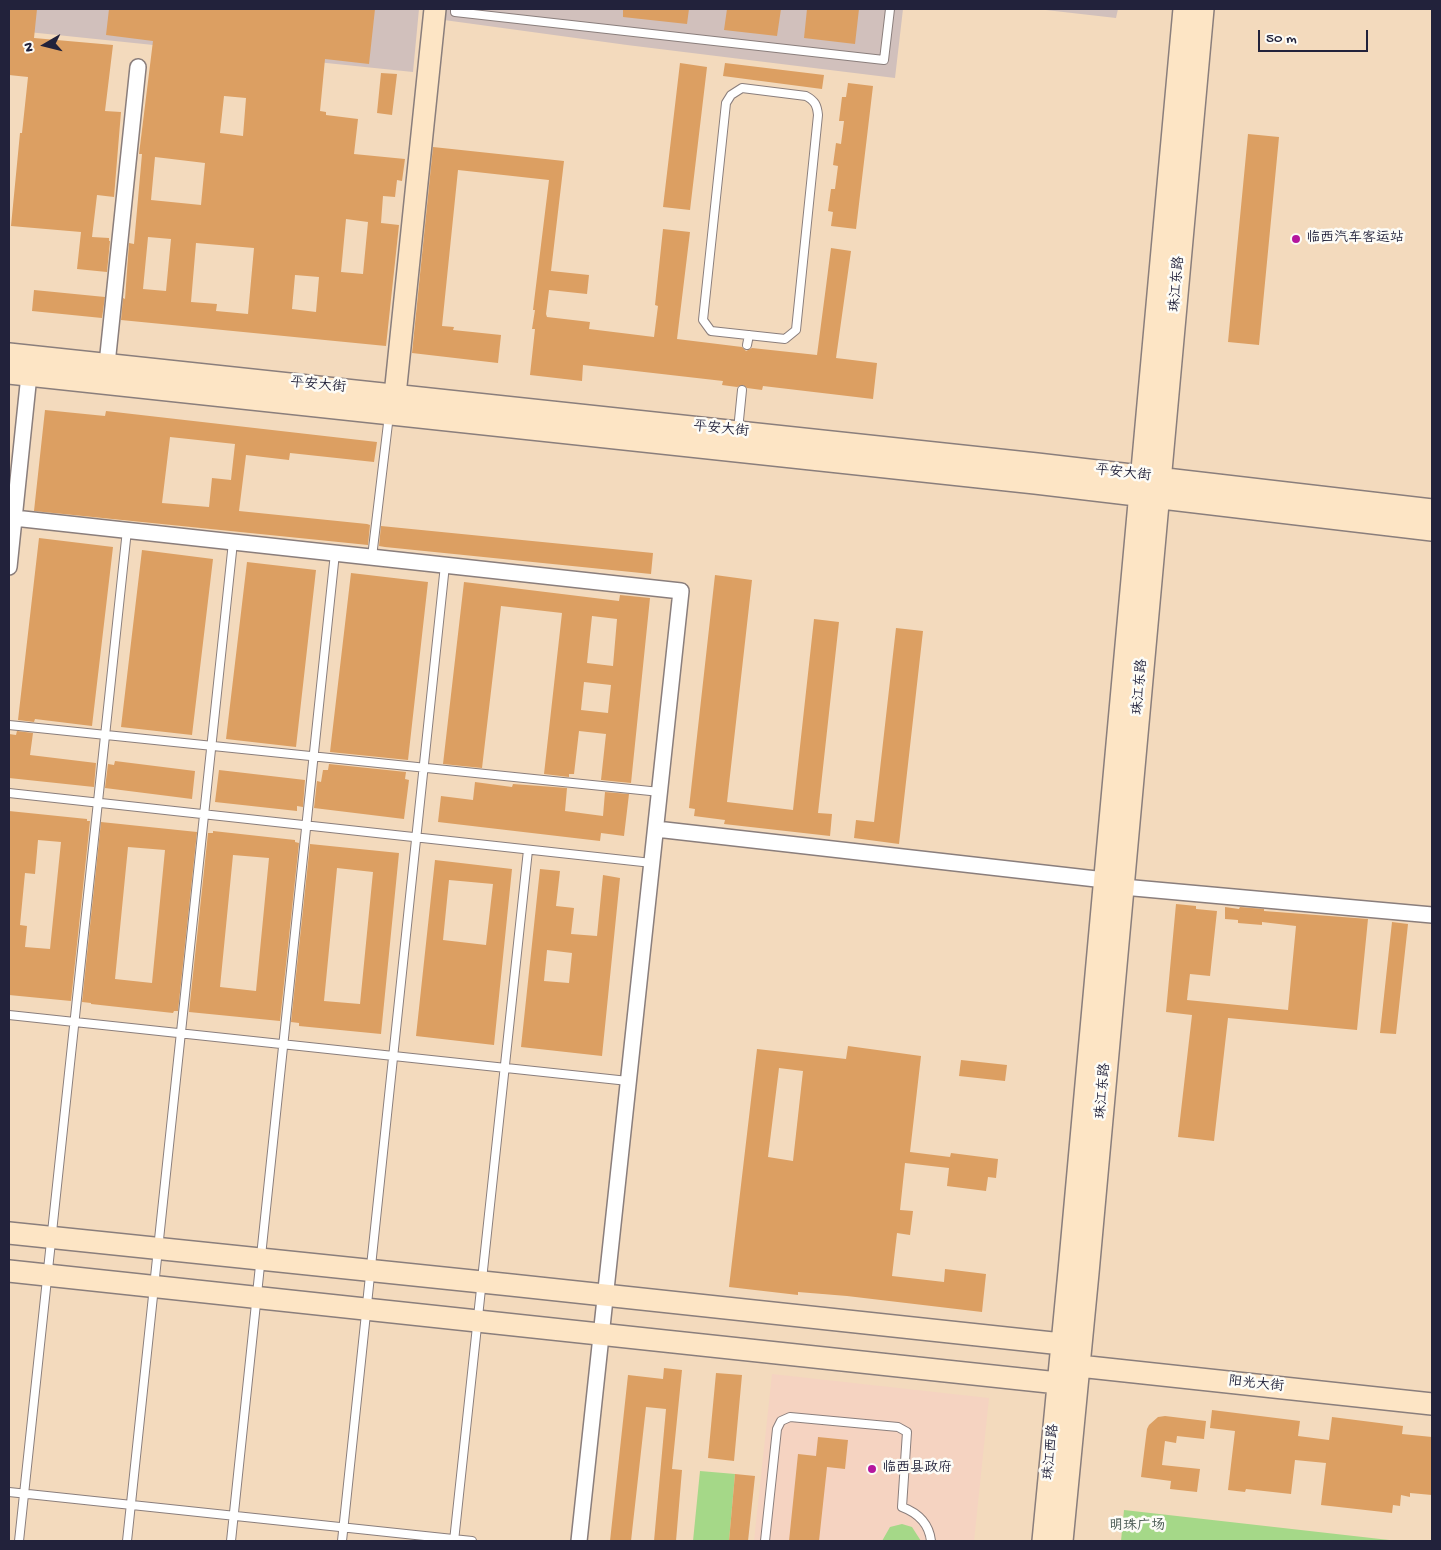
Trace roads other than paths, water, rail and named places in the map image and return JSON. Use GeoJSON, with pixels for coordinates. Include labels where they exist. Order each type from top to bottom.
{"type":"FeatureCollection","features":[{"type":"Feature","properties":{"kind":"main road"},"geometry":{"type":"LineString","coordinates":[[392,404],[434,9]]}},
{"type":"Feature","properties":{"kind":"main road","name":"珠江东路"},"geometry":{"type":"LineString","coordinates":[[1148,487],[1184,9]]}},
{"type":"Feature","properties":{"kind":"main road","name":"珠江东路"},"geometry":{"type":"LineString","coordinates":[[1148,487],[1203,9]]}},
{"type":"Feature","properties":{"kind":"main road","name":"平安大街"},"geometry":{"type":"LineString","coordinates":[[9,354],[107,364],[392,404],[1148,487],[1432,510]]}},
{"type":"Feature","properties":{"kind":"main road","name":"平安大街"},"geometry":{"type":"LineString","coordinates":[[19,374],[738,432],[1148,487],[1432,530]]}},
{"type":"Feature","properties":{"kind":"main road"},"geometry":{"type":"LineString","coordinates":[[1065,1364],[1114,883],[1148,487]]}},
{"type":"Feature","properties":{"kind":"main road","name":"珠江东路"},"geometry":{"type":"LineString","coordinates":[[1065,1364],[1114,883]]}},
{"type":"Feature","properties":{"kind":"main road"},"geometry":{"type":"LineString","coordinates":[[9,1233],[606,1295],[1065,1364]]}},
{"type":"Feature","properties":{"kind":"main road"},"geometry":{"type":"LineString","coordinates":[[9,1271],[601,1335],[1065,1364]]}},
{"type":"Feature","properties":{"kind":"main road","name":"阳光大街"},"geometry":{"type":"LineString","coordinates":[[1065,1364],[1432,1404]]}},
{"type":"Feature","properties":{"kind":"main road","name":"珠江西路"},"geometry":{"type":"LineString","coordinates":[[1043,1541],[1065,1364]]}},
{"type":"Feature","properties":{"kind":"main road","name":"珠江西路"},"geometry":{"type":"LineString","coordinates":[[1062,1541],[1065,1364]]}},
{"type":"Feature","properties":{"kind":"street"},"geometry":{"type":"LineString","coordinates":[[107,364],[138,67]]}},
{"type":"Feature","properties":{"kind":"street"},"geometry":{"type":"LineString","coordinates":[[9,567],[14,518],[19,374]]}},
{"type":"Feature","properties":{"kind":"street"},"geometry":{"type":"LineString","coordinates":[[14,518],[681,591],[579,1541]]}},
{"type":"Feature","properties":{"kind":"street"},"geometry":{"type":"LineString","coordinates":[[656,829],[1114,883],[1432,915]]}},
{"type":"Feature","properties":{"kind":"lane"},"geometry":{"type":"LineString","coordinates":[[455,9],[455,12],[884,60],[890,9]]}},
{"type":"Feature","properties":{"kind":"lane"},"geometry":{"type":"LineString","coordinates":[[742,88],[806,96],[813,100],[817,106],[818,115],[796,330],[785,338],[749,334],[711,331],[703,320],[726,103],[732,95],[742,88]]}},
{"type":"Feature","properties":{"kind":"lane"},"geometry":{"type":"LineString","coordinates":[[747,345],[749,334]]}},
{"type":"Feature","properties":{"kind":"lane"},"geometry":{"type":"LineString","coordinates":[[738,432],[742,390]]}},
{"type":"Feature","properties":{"kind":"lane"},"geometry":{"type":"LineString","coordinates":[[372,557],[392,404]]}},
{"type":"Feature","properties":{"kind":"lane"},"geometry":{"type":"LineString","coordinates":[[19,1541],[127,530]]}},
{"type":"Feature","properties":{"kind":"lane"},"geometry":{"type":"LineString","coordinates":[[127,1541],[233,542]]}},
{"type":"Feature","properties":{"kind":"lane"},"geometry":{"type":"LineString","coordinates":[[231,1541],[335,553]]}},
{"type":"Feature","properties":{"kind":"lane"},"geometry":{"type":"LineString","coordinates":[[342,1541],[445,565]]}},
{"type":"Feature","properties":{"kind":"lane"},"geometry":{"type":"LineString","coordinates":[[9,725],[660,792]]}},
{"type":"Feature","properties":{"kind":"lane"},"geometry":{"type":"LineString","coordinates":[[9,793],[652,863]]}},
{"type":"Feature","properties":{"kind":"lane"},"geometry":{"type":"LineString","coordinates":[[455,1540],[528,850]]}},
{"type":"Feature","properties":{"kind":"lane"},"geometry":{"type":"LineString","coordinates":[[9,1015],[628,1081]]}},
{"type":"Feature","properties":{"kind":"lane"},"geometry":{"type":"LineString","coordinates":[[765,1541],[777,1429],[782,1422],[790,1417],[898,1427],[907,1432],[902,1507],[923,1519],[931,1541]]}},
{"type":"Feature","properties":{"kind":"lane"},"geometry":{"type":"LineString","coordinates":[[9,1492],[472,1541]]}},
{"type":"Feature","properties":{"kind":"place","name":"临西汽车客运站"},"geometry":{"type":"Point","coordinates":[1296,239]}},
{"type":"Feature","properties":{"kind":"place","name":"临西县政府"},"geometry":{"type":"Point","coordinates":[872,1469]}},
{"type":"Feature","properties":{"kind":"park label","name":"明珠广场"},"geometry":{"type":"Point","coordinates":[1137,1527]}}]}
